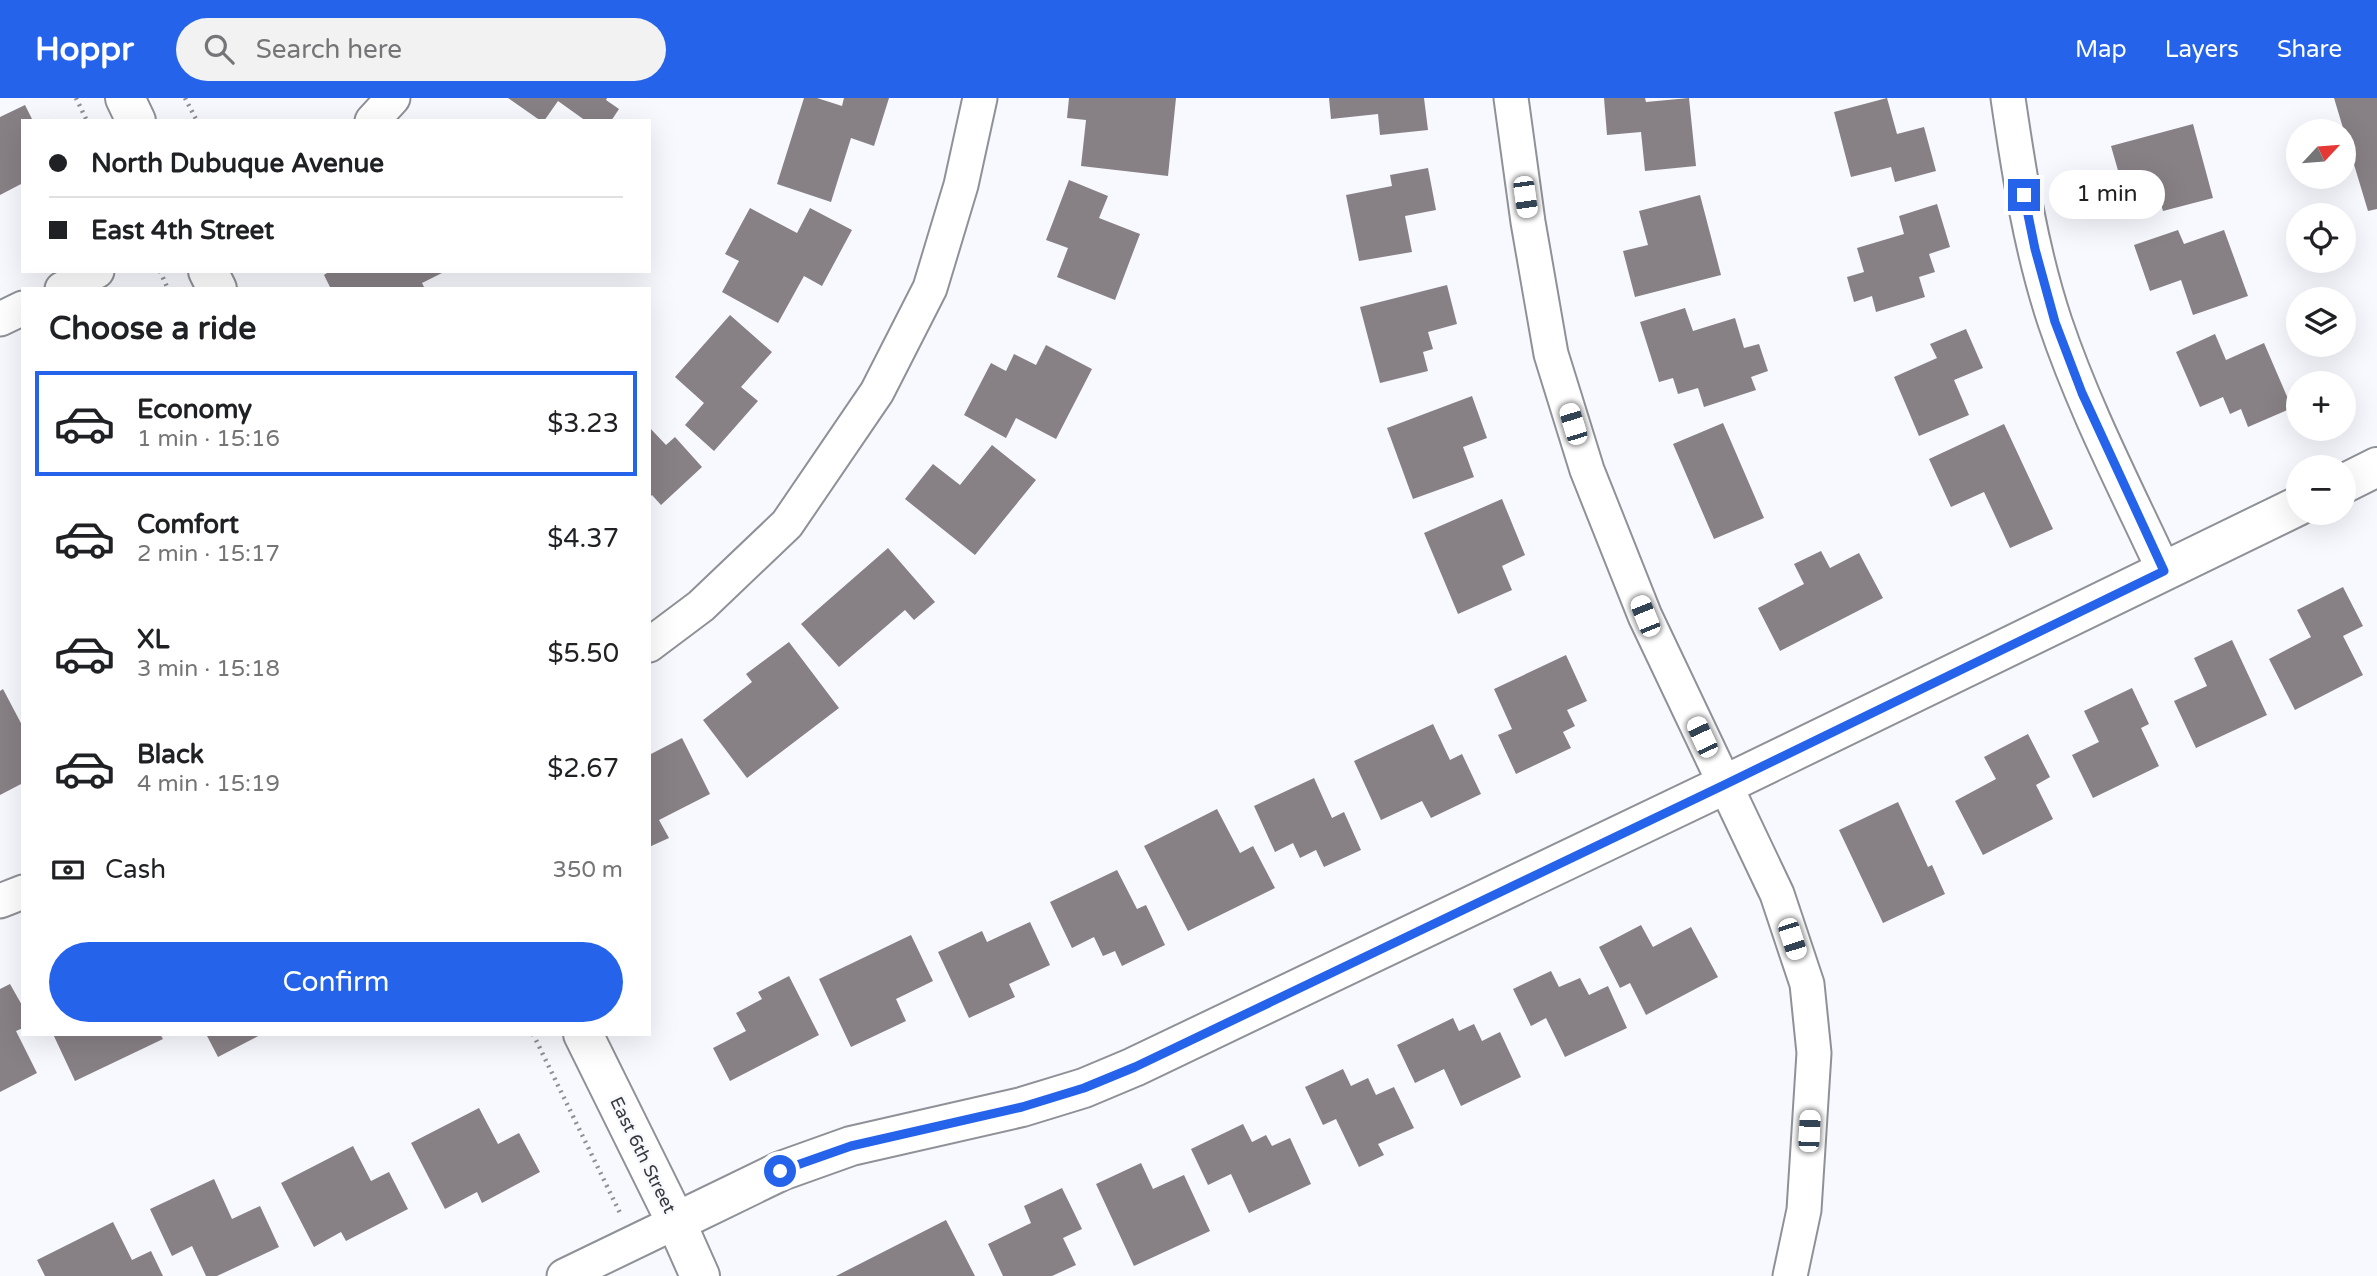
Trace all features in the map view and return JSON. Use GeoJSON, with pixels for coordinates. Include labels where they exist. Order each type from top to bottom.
{"type":"FeatureCollection","features":[{"type":"Feature","properties":{"kind":"street"},"geometry":{"type":"LineString","coordinates":[[125,98],[135,119]]}},
{"type":"Feature","properties":{"kind":"street"},"geometry":{"type":"LineString","coordinates":[[374,119],[393,98]]}},
{"type":"Feature","properties":{"kind":"street"},"geometry":{"type":"LineString","coordinates":[[651,644],[701,606],[787,524],[877,391],[930,288],[961,185],[979,98]]}},
{"type":"Feature","properties":{"kind":"street"},"geometry":{"type":"LineString","coordinates":[[1511,98],[1528,222],[1551,354],[1583,457],[1645,616],[1777,894],[1807,984],[1814,1053],[1804,1210],[1790,1276]]}},
{"type":"Feature","properties":{"kind":"street"},"geometry":{"type":"LineString","coordinates":[[2008,98],[2026,209],[2055,322],[2082,393],[2164,571]]}},
{"type":"Feature","properties":{"kind":"street"},"geometry":{"type":"LineString","coordinates":[[66,287],[93,273]]}},
{"type":"Feature","properties":{"kind":"street"},"geometry":{"type":"LineString","coordinates":[[0,319],[21,309]]}},
{"type":"Feature","properties":{"kind":"street"},"geometry":{"type":"LineString","coordinates":[[2356,478],[2377,467]]}},
{"type":"Feature","properties":{"kind":"street"},"geometry":{"type":"LineString","coordinates":[[564,1276],[780,1171],[851,1146],[1022,1107],[1084,1088],[1135,1067],[2286,512]]}},
{"type":"Feature","properties":{"kind":"street"},"geometry":{"type":"LineString","coordinates":[[0,901],[21,893]]}},
{"type":"Feature","properties":{"kind":"street","name":"East 6th Street"},"geometry":{"type":"LineString","coordinates":[[584,1036],[700,1276]]}},
{"type":"Feature","properties":{"kind":"path"},"geometry":{"type":"LineString","coordinates":[[76,98],[86,119]]}},
{"type":"Feature","properties":{"kind":"path"},"geometry":{"type":"LineString","coordinates":[[186,98],[196,119]]}},
{"type":"Feature","properties":{"kind":"path"},"geometry":{"type":"LineString","coordinates":[[534,1036],[634,1242]]}},
{"type":"Feature","properties":{"kind":"building"},"geometry":{"type":"Polygon","coordinates":[[[508,98],[607,98],[606,100],[619,109],[612,119],[583,119],[558,101],[545,119],[538,119],[508,98]]]}},
{"type":"Feature","properties":{"kind":"building"},"geometry":{"type":"Polygon","coordinates":[[[804,98],[817,98],[842,106],[844,98],[889,98],[874,146],[851,138],[831,202],[777,184],[804,98]]]}},
{"type":"Feature","properties":{"kind":"building"},"geometry":{"type":"Polygon","coordinates":[[[1069,98],[1176,98],[1168,176],[1081,166],[1086,120],[1067,118],[1069,98]]]}},
{"type":"Feature","properties":{"kind":"building"},"geometry":{"type":"Polygon","coordinates":[[[1329,98],[1424,98],[1428,130],[1380,135],[1378,114],[1331,119],[1329,98]]]}},
{"type":"Feature","properties":{"kind":"building"},"geometry":{"type":"Polygon","coordinates":[[[1604,98],[1645,98],[1646,102],[1689,98],[1696,166],[1645,171],[1641,132],[1607,135],[1604,98]]]}},
{"type":"Feature","properties":{"kind":"building"},"geometry":{"type":"Polygon","coordinates":[[[1887,98],[1897,134],[1924,127],[1936,171],[1895,182],[1891,167],[1851,177],[1834,112],[1887,98]]]}},
{"type":"Feature","properties":{"kind":"building"},"geometry":{"type":"Polygon","coordinates":[[[2334,98],[2377,98],[2377,209],[2368,211],[2356,171],[2356,119],[2340,119],[2334,98]]]}},
{"type":"Feature","properties":{"kind":"building"},"geometry":{"type":"Polygon","coordinates":[[[25,105],[32,119],[21,119],[21,184],[0,195],[0,117],[25,105]]]}},
{"type":"Feature","properties":{"kind":"building"},"geometry":{"type":"Polygon","coordinates":[[[2193,124],[2213,198],[2163,211],[2154,180],[2123,188],[2111,146],[2193,124]]]}},
{"type":"Feature","properties":{"kind":"building"},"geometry":{"type":"Polygon","coordinates":[[[1428,168],[1436,210],[1405,216],[1412,252],[1359,261],[1346,195],[1392,186],[1390,175],[1428,168]]]}},
{"type":"Feature","properties":{"kind":"building"},"geometry":{"type":"Polygon","coordinates":[[[1069,180],[1108,196],[1099,218],[1140,234],[1115,300],[1057,277],[1068,248],[1046,240],[1069,180]]]}},
{"type":"Feature","properties":{"kind":"building"},"geometry":{"type":"Polygon","coordinates":[[[1700,195],[1721,275],[1635,297],[1623,251],[1648,245],[1639,211],[1700,195]]]}},
{"type":"Feature","properties":{"kind":"building"},"geometry":{"type":"Polygon","coordinates":[[[1937,204],[1950,247],[1929,254],[1935,272],[1919,277],[1925,297],[1876,312],[1872,296],[1854,302],[1847,277],[1864,272],[1857,248],[1904,234],[1899,216],[1937,204]]]}},
{"type":"Feature","properties":{"kind":"building"},"geometry":{"type":"Polygon","coordinates":[[[750,208],[797,233],[810,208],[852,230],[822,286],[804,276],[778,323],[722,292],[739,261],[725,254],[750,208]]]}},
{"type":"Feature","properties":{"kind":"building"},"geometry":{"type":"Polygon","coordinates":[[[2178,230],[2184,244],[2224,230],[2248,296],[2193,315],[2181,280],[2150,291],[2134,245],[2178,230]]]}},
{"type":"Feature","properties":{"kind":"building"},"geometry":{"type":"Polygon","coordinates":[[[442,273],[422,283],[424,287],[330,287],[324,275],[442,273]]]}},
{"type":"Feature","properties":{"kind":"building"},"geometry":{"type":"Polygon","coordinates":[[[1447,285],[1457,324],[1428,332],[1433,349],[1423,352],[1428,371],[1380,383],[1360,307],[1447,285]]]}},
{"type":"Feature","properties":{"kind":"building"},"geometry":{"type":"Polygon","coordinates":[[[1685,308],[1693,331],[1735,318],[1744,348],[1759,344],[1768,371],[1751,377],[1756,390],[1704,407],[1698,388],[1678,394],[1673,378],[1659,382],[1640,322],[1685,308]]]}},
{"type":"Feature","properties":{"kind":"building"},"geometry":{"type":"Polygon","coordinates":[[[730,315],[772,352],[741,387],[758,401],[714,451],[685,425],[704,403],[675,377],[730,315]]]}},
{"type":"Feature","properties":{"kind":"building"},"geometry":{"type":"Polygon","coordinates":[[[1966,329],[1983,368],[1954,380],[1969,415],[1919,436],[1894,377],[1937,358],[1930,344],[1966,329]]]}},
{"type":"Feature","properties":{"kind":"building"},"geometry":{"type":"Polygon","coordinates":[[[2215,334],[2226,360],[2264,343],[2286,394],[2286,411],[2248,427],[2241,409],[2230,414],[2223,397],[2200,407],[2176,352],[2215,334]]]}},
{"type":"Feature","properties":{"kind":"building"},"geometry":{"type":"Polygon","coordinates":[[[1046,345],[1092,369],[1056,439],[1016,418],[1006,438],[964,415],[991,363],[1006,371],[1014,354],[1036,365],[1046,345]]]}},
{"type":"Feature","properties":{"kind":"building"},"geometry":{"type":"Polygon","coordinates":[[[1472,396],[1487,438],[1463,447],[1474,477],[1413,499],[1387,428],[1472,396]]]}},
{"type":"Feature","properties":{"kind":"building"},"geometry":{"type":"Polygon","coordinates":[[[1723,423],[1764,518],[1714,539],[1673,444],[1723,423]]]}},
{"type":"Feature","properties":{"kind":"building"},"geometry":{"type":"Polygon","coordinates":[[[2004,424],[2053,529],[2010,548],[1984,492],[1951,507],[1929,459],[2004,424]]]}},
{"type":"Feature","properties":{"kind":"building"},"geometry":{"type":"Polygon","coordinates":[[[651,429],[666,445],[675,437],[702,467],[661,505],[652,495],[651,429]]]}},
{"type":"Feature","properties":{"kind":"building"},"geometry":{"type":"Polygon","coordinates":[[[992,445],[1036,480],[975,555],[905,499],[933,464],[960,485],[992,445]]]}},
{"type":"Feature","properties":{"kind":"building"},"geometry":{"type":"Polygon","coordinates":[[[1502,499],[1525,555],[1502,566],[1512,590],[1458,614],[1424,533],[1502,499]]]}},
{"type":"Feature","properties":{"kind":"building"},"geometry":{"type":"Polygon","coordinates":[[[888,548],[935,602],[914,620],[905,610],[839,667],[801,624],[888,548]]]}},
{"type":"Feature","properties":{"kind":"building"},"geometry":{"type":"Polygon","coordinates":[[[1821,551],[1830,568],[1859,553],[1883,598],[1780,651],[1758,608],[1804,584],[1794,564],[1821,551]]]}},
{"type":"Feature","properties":{"kind":"building"},"geometry":{"type":"Polygon","coordinates":[[[2343,587],[2363,626],[2343,636],[2363,675],[2295,710],[2269,659],[2311,637],[2297,610],[2343,587]]]}},
{"type":"Feature","properties":{"kind":"building"},"geometry":{"type":"Polygon","coordinates":[[[2232,640],[2267,715],[2196,748],[2174,701],[2207,686],[2194,658],[2232,640]]]}},
{"type":"Feature","properties":{"kind":"building"},"geometry":{"type":"Polygon","coordinates":[[[789,642],[839,708],[747,778],[703,720],[752,682],[746,674],[789,642]]]}},
{"type":"Feature","properties":{"kind":"building"},"geometry":{"type":"Polygon","coordinates":[[[1566,655],[1587,701],[1567,710],[1575,726],[1563,732],[1571,748],[1516,774],[1498,735],[1512,729],[1494,689],[1566,655]]]}},
{"type":"Feature","properties":{"kind":"building"},"geometry":{"type":"Polygon","coordinates":[[[2132,688],[2149,724],[2141,728],[2159,766],[2093,798],[2072,755],[2099,742],[2084,711],[2132,688]]]}},
{"type":"Feature","properties":{"kind":"building"},"geometry":{"type":"Polygon","coordinates":[[[3,689],[21,723],[21,784],[0,795],[0,691],[3,689]]]}},
{"type":"Feature","properties":{"kind":"building"},"geometry":{"type":"Polygon","coordinates":[[[1433,724],[1450,760],[1462,754],[1481,794],[1431,818],[1422,801],[1381,820],[1354,761],[1433,724]]]}},
{"type":"Feature","properties":{"kind":"building"},"geometry":{"type":"Polygon","coordinates":[[[2028,734],[2050,777],[2036,785],[2053,819],[1983,855],[1955,801],[1996,779],[1984,757],[2028,734]]]}},
{"type":"Feature","properties":{"kind":"building"},"geometry":{"type":"Polygon","coordinates":[[[682,738],[710,794],[659,820],[669,838],[651,846],[651,754],[682,738]]]}},
{"type":"Feature","properties":{"kind":"building"},"geometry":{"type":"Polygon","coordinates":[[[1314,778],[1332,818],[1344,812],[1361,850],[1324,867],[1316,850],[1300,858],[1293,843],[1275,852],[1254,806],[1314,778]]]}},
{"type":"Feature","properties":{"kind":"building"},"geometry":{"type":"Polygon","coordinates":[[[1898,802],[1928,867],[1932,865],[1945,894],[1883,923],[1839,830],[1898,802]]]}},
{"type":"Feature","properties":{"kind":"building"},"geometry":{"type":"Polygon","coordinates":[[[1217,809],[1240,853],[1253,846],[1275,888],[1188,931],[1144,846],[1217,809]]]}},
{"type":"Feature","properties":{"kind":"building"},"geometry":{"type":"Polygon","coordinates":[[[1117,870],[1137,909],[1146,905],[1165,945],[1122,966],[1115,951],[1103,956],[1094,937],[1072,948],[1050,902],[1117,870]]]}},
{"type":"Feature","properties":{"kind":"building"},"geometry":{"type":"Polygon","coordinates":[[[1030,922],[1050,965],[1009,984],[1015,997],[969,1018],[938,952],[982,931],[987,942],[1030,922]]]}},
{"type":"Feature","properties":{"kind":"building"},"geometry":{"type":"Polygon","coordinates":[[[1641,925],[1653,947],[1691,927],[1718,977],[1646,1015],[1630,983],[1620,988],[1599,947],[1641,925]]]}},
{"type":"Feature","properties":{"kind":"building"},"geometry":{"type":"Polygon","coordinates":[[[911,935],[933,981],[896,999],[906,1021],[851,1047],[819,979],[911,935]]]}},
{"type":"Feature","properties":{"kind":"building"},"geometry":{"type":"Polygon","coordinates":[[[1551,971],[1559,987],[1580,978],[1589,995],[1608,986],[1627,1028],[1565,1057],[1546,1018],[1531,1026],[1513,989],[1551,971]]]}},
{"type":"Feature","properties":{"kind":"building"},"geometry":{"type":"Polygon","coordinates":[[[789,976],[819,1035],[730,1081],[713,1048],[746,1031],[736,1013],[762,999],[758,992],[789,976]]]}},
{"type":"Feature","properties":{"kind":"building"},"geometry":{"type":"Polygon","coordinates":[[[10,984],[21,1003],[21,1029],[16,1031],[37,1073],[0,1092],[0,989],[10,984]]]}},
{"type":"Feature","properties":{"kind":"building"},"geometry":{"type":"Polygon","coordinates":[[[1453,1018],[1459,1031],[1474,1024],[1482,1041],[1500,1032],[1521,1077],[1461,1106],[1444,1069],[1415,1083],[1397,1045],[1453,1018]]]}},
{"type":"Feature","properties":{"kind":"building"},"geometry":{"type":"Polygon","coordinates":[[[54,1036],[161,1036],[163,1039],[75,1081],[54,1036]]]}},
{"type":"Feature","properties":{"kind":"building"},"geometry":{"type":"Polygon","coordinates":[[[207,1036],[258,1036],[218,1057],[207,1036]]]}},
{"type":"Feature","properties":{"kind":"building"},"geometry":{"type":"Polygon","coordinates":[[[1343,1069],[1351,1086],[1368,1078],[1376,1095],[1394,1087],[1414,1128],[1378,1144],[1384,1155],[1359,1167],[1336,1119],[1323,1125],[1305,1087],[1343,1069]]]}},
{"type":"Feature","properties":{"kind":"building"},"geometry":{"type":"Polygon","coordinates":[[[479,1108],[498,1144],[519,1133],[540,1172],[482,1203],[477,1192],[445,1209],[411,1143],[479,1108]]]}},
{"type":"Feature","properties":{"kind":"building"},"geometry":{"type":"Polygon","coordinates":[[[1243,1124],[1252,1142],[1266,1135],[1272,1146],[1290,1138],[1311,1184],[1249,1213],[1231,1174],[1208,1185],[1191,1149],[1243,1124]]]}},
{"type":"Feature","properties":{"kind":"building"},"geometry":{"type":"Polygon","coordinates":[[[353,1146],[371,1181],[389,1172],[408,1209],[346,1241],[341,1232],[314,1247],[281,1183],[353,1146]]]}},
{"type":"Feature","properties":{"kind":"building"},"geometry":{"type":"Polygon","coordinates":[[[1141,1163],[1153,1189],[1184,1175],[1210,1231],[1134,1266],[1096,1184],[1141,1163]]]}},
{"type":"Feature","properties":{"kind":"building"},"geometry":{"type":"Polygon","coordinates":[[[214,1179],[232,1219],[260,1206],[279,1247],[217,1276],[206,1276],[192,1246],[172,1256],[150,1209],[214,1179]]]}},
{"type":"Feature","properties":{"kind":"building"},"geometry":{"type":"Polygon","coordinates":[[[1062,1188],[1082,1229],[1063,1238],[1076,1265],[1052,1276],[1003,1276],[988,1244],[1031,1223],[1024,1206],[1062,1188]]]}},
{"type":"Feature","properties":{"kind":"building"},"geometry":{"type":"Polygon","coordinates":[[[946,1220],[975,1276],[836,1276],[946,1220]]]}},
{"type":"Feature","properties":{"kind":"building"},"geometry":{"type":"Polygon","coordinates":[[[113,1222],[132,1260],[151,1251],[163,1276],[45,1276],[37,1260],[113,1222]]]}},
{"type":"Feature","properties":{"kind":"route"},"geometry":{"type":"LineString","coordinates":[[780,1171],[851,1146],[1022,1107],[1084,1088],[1135,1067],[2164,571],[2082,393],[2055,322],[2035,249],[2024,195]]}}]}
